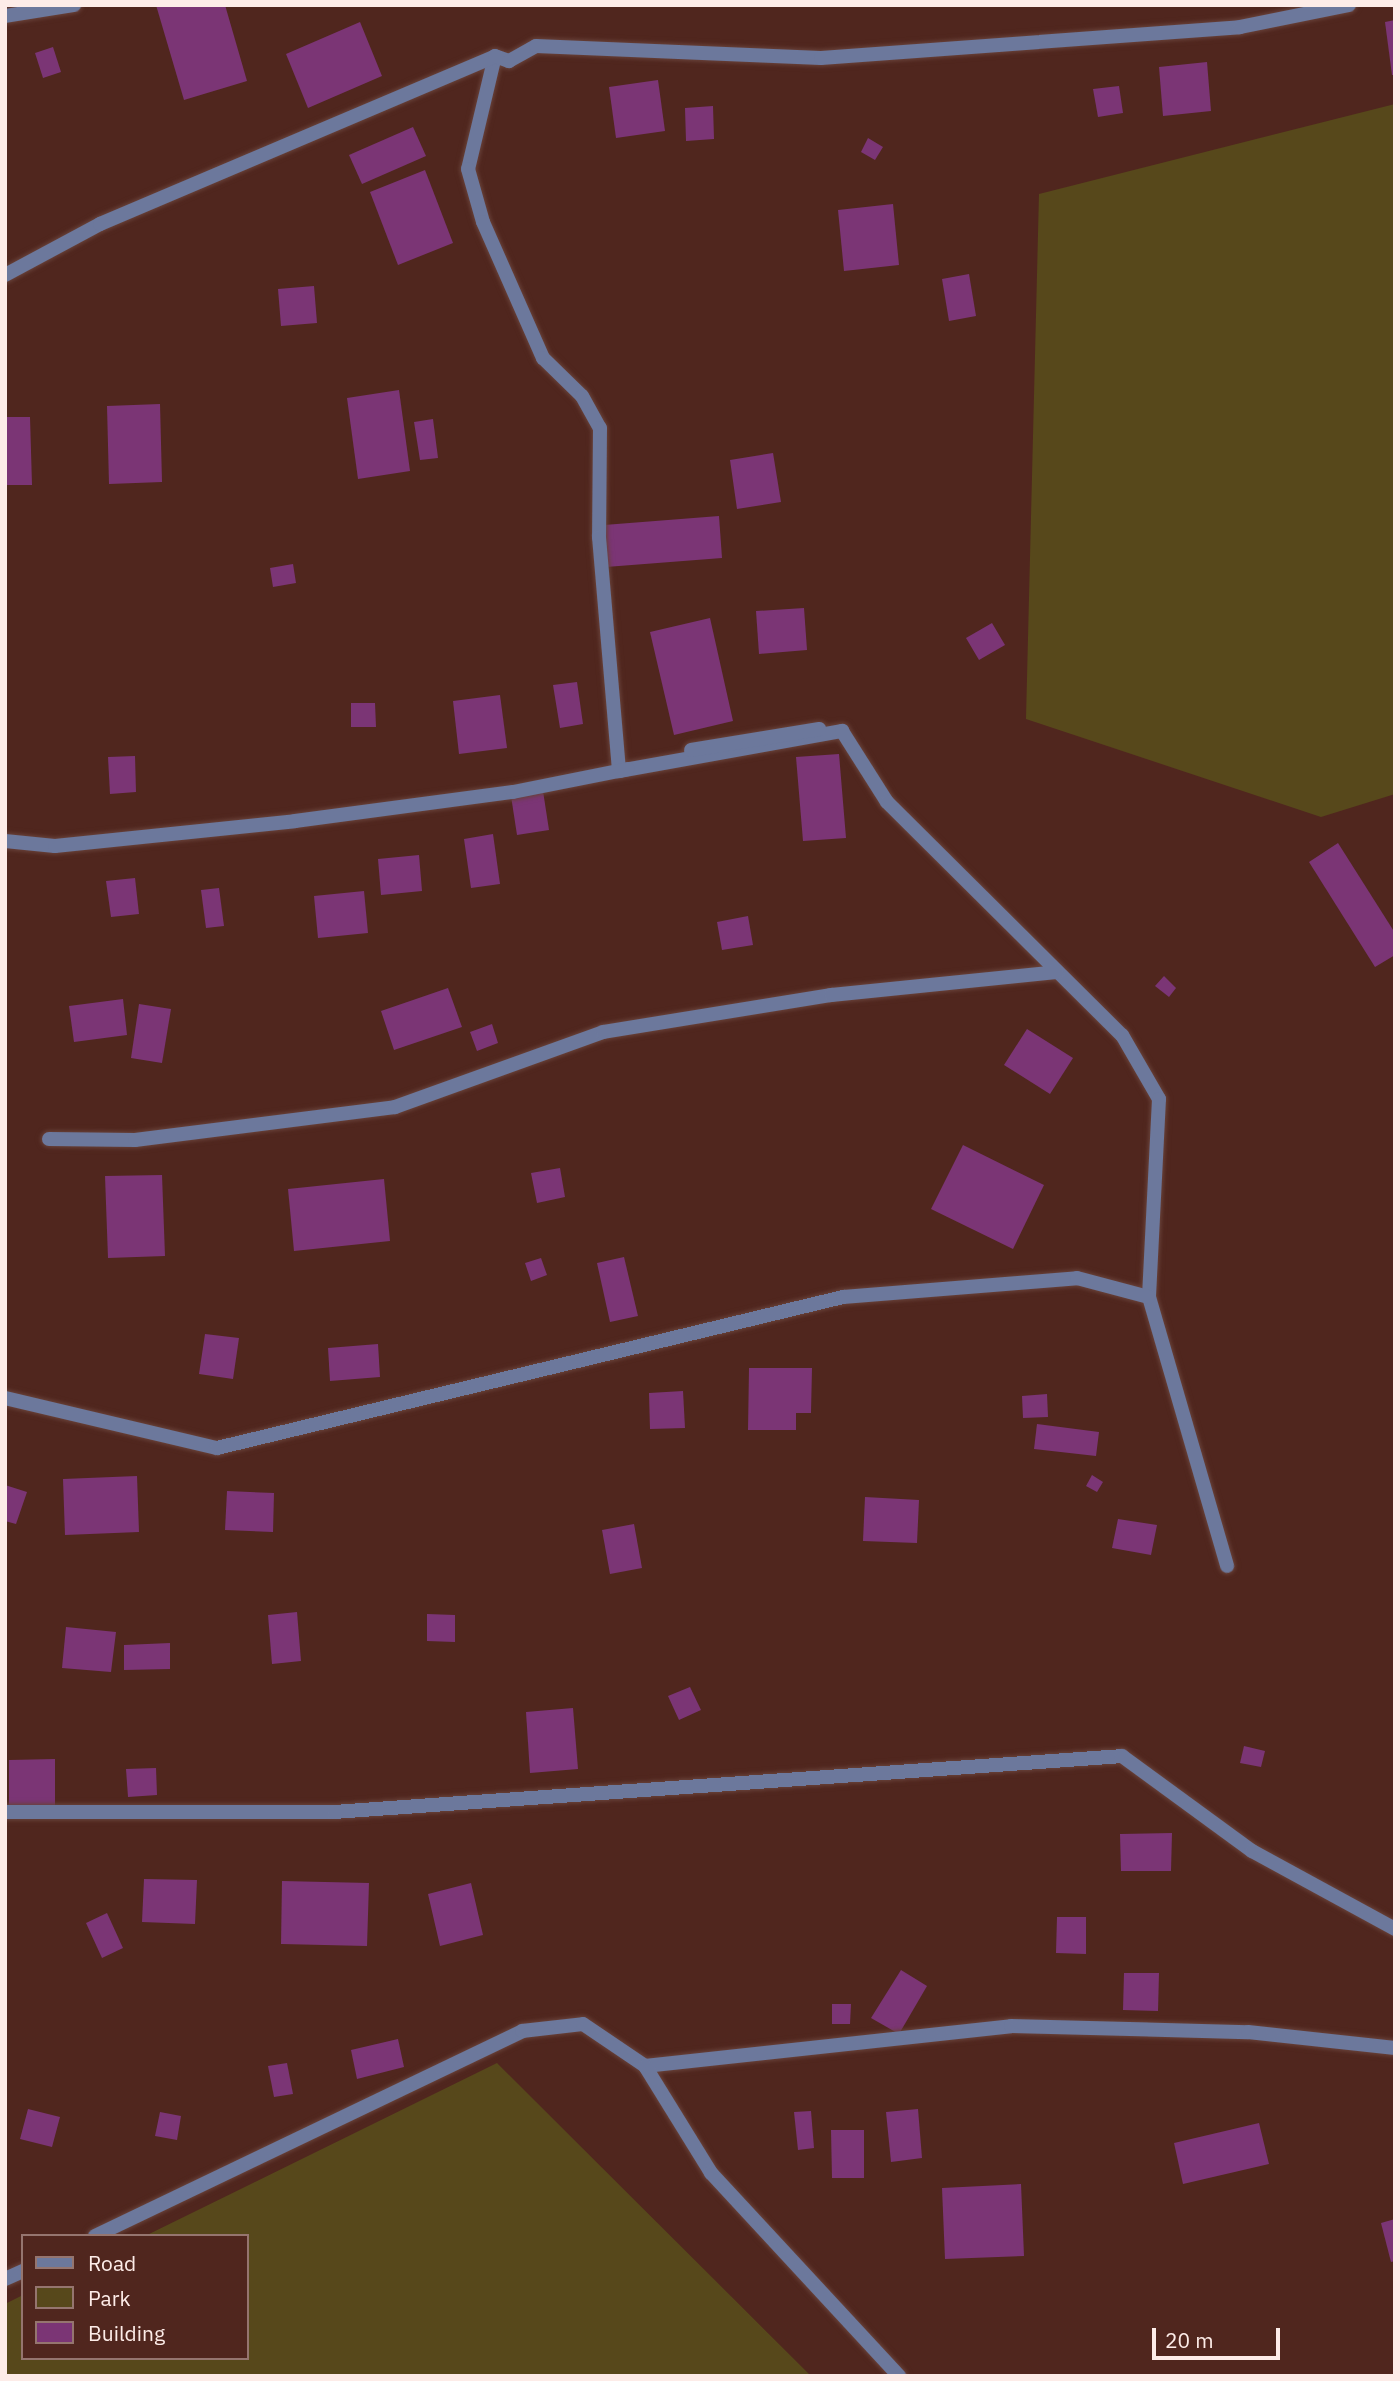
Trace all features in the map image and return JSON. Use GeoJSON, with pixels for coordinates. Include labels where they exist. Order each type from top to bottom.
{"type":"FeatureCollection","features":[{"type":"Feature","properties":{"kind":"street"},"geometry":{"type":"LineString","coordinates":[[5,275],[100,224],[495,56],[509,61],[536,46],[821,58],[1240,27],[1349,5]]}},
{"type":"Feature","properties":{"kind":"street"},"geometry":{"type":"LineString","coordinates":[[5,16],[72,6]]}},
{"type":"Feature","properties":{"kind":"street"},"geometry":{"type":"LineString","coordinates":[[495,56],[468,169],[483,222],[543,358],[582,397],[600,428],[599,537],[619,771]]}},
{"type":"Feature","properties":{"kind":"street"},"geometry":{"type":"LineString","coordinates":[[5,841],[55,846],[295,821],[619,771],[842,731],[887,802],[1122,1035],[1159,1099],[1149,1297],[1227,1566]]}},
{"type":"Feature","properties":{"kind":"street"},"geometry":{"type":"LineString","coordinates":[[49,1139],[135,1140],[395,1107],[603,1032],[831,995],[1057,972]]}},
{"type":"Feature","properties":{"kind":"street"},"geometry":{"type":"LineString","coordinates":[[5,1398],[217,1448],[843,1297],[1077,1278],[1149,1297]]}},
{"type":"Feature","properties":{"kind":"street"},"geometry":{"type":"LineString","coordinates":[[5,1812],[334,1812],[1122,1756],[1252,1851],[1395,1929]]}},
{"type":"Feature","properties":{"kind":"street"},"geometry":{"type":"LineString","coordinates":[[99,2234],[522,2031],[583,2024],[645,2066],[710,2173],[899,2376]]}},
{"type":"Feature","properties":{"kind":"street"},"geometry":{"type":"LineString","coordinates":[[645,2066],[1012,2026],[1248,2032],[1395,2048]]}},
{"type":"Feature","properties":{"kind":"street"},"geometry":{"type":"LineString","coordinates":[[5,2279],[21,2272]]}},
{"type":"Feature","properties":{"kind":"green space"},"geometry":{"type":"Polygon","coordinates":[[[1395,104],[1395,794],[1321,817],[1026,719],[1039,194],[1395,104]]]}},
{"type":"Feature","properties":{"kind":"green space"},"geometry":{"type":"Polygon","coordinates":[[[497,2063],[811,2376],[5,2376],[5,2304],[21,2296],[21,2360],[248,2360],[248,2234],[149,2234],[497,2063]]]}},
{"type":"Feature","properties":{"kind":"building"},"geometry":{"type":"Polygon","coordinates":[[[156,5],[225,5],[247,81],[184,100],[156,5]]]}},
{"type":"Feature","properties":{"kind":"building"},"geometry":{"type":"Polygon","coordinates":[[[1395,20],[1395,75],[1392,75],[1385,22],[1395,20]]]}},
{"type":"Feature","properties":{"kind":"building"},"geometry":{"type":"Polygon","coordinates":[[[360,22],[382,76],[308,108],[286,54],[360,22]]]}},
{"type":"Feature","properties":{"kind":"building"},"geometry":{"type":"Polygon","coordinates":[[[53,47],[61,72],[43,78],[35,53],[53,47]]]}},
{"type":"Feature","properties":{"kind":"building"},"geometry":{"type":"Polygon","coordinates":[[[1207,62],[1211,111],[1163,116],[1159,67],[1207,62]]]}},
{"type":"Feature","properties":{"kind":"building"},"geometry":{"type":"Polygon","coordinates":[[[658,80],[665,131],[616,138],[609,87],[658,80]]]}},
{"type":"Feature","properties":{"kind":"building"},"geometry":{"type":"Polygon","coordinates":[[[1119,86],[1123,113],[1098,117],[1093,89],[1119,86]]]}},
{"type":"Feature","properties":{"kind":"building"},"geometry":{"type":"Polygon","coordinates":[[[713,106],[714,139],[686,141],[685,108],[713,106]]]}},
{"type":"Feature","properties":{"kind":"building"},"geometry":{"type":"Polygon","coordinates":[[[413,127],[426,156],[362,184],[349,155],[413,127]]]}},
{"type":"Feature","properties":{"kind":"building"},"geometry":{"type":"Polygon","coordinates":[[[868,138],[883,147],[875,160],[861,152],[868,138]]]}},
{"type":"Feature","properties":{"kind":"building"},"geometry":{"type":"Polygon","coordinates":[[[425,170],[453,243],[398,265],[370,192],[425,170]]]}},
{"type":"Feature","properties":{"kind":"building"},"geometry":{"type":"Polygon","coordinates":[[[893,204],[899,265],[844,271],[838,210],[893,204]]]}},
{"type":"Feature","properties":{"kind":"building"},"geometry":{"type":"Polygon","coordinates":[[[969,274],[976,316],[949,321],[942,279],[969,274]]]}},
{"type":"Feature","properties":{"kind":"building"},"geometry":{"type":"Polygon","coordinates":[[[314,286],[317,323],[281,326],[278,289],[314,286]]]}},
{"type":"Feature","properties":{"kind":"building"},"geometry":{"type":"Polygon","coordinates":[[[399,390],[410,471],[358,479],[347,398],[399,390]]]}},
{"type":"Feature","properties":{"kind":"building"},"geometry":{"type":"Polygon","coordinates":[[[160,404],[162,482],[109,484],[107,406],[160,404]]]}},
{"type":"Feature","properties":{"kind":"building"},"geometry":{"type":"Polygon","coordinates":[[[5,417],[30,417],[32,485],[5,485],[5,417]]]}},
{"type":"Feature","properties":{"kind":"building"},"geometry":{"type":"Polygon","coordinates":[[[433,419],[438,458],[420,460],[414,422],[433,419]]]}},
{"type":"Feature","properties":{"kind":"building"},"geometry":{"type":"Polygon","coordinates":[[[773,453],[781,502],[737,509],[730,460],[773,453]]]}},
{"type":"Feature","properties":{"kind":"building"},"geometry":{"type":"Polygon","coordinates":[[[719,516],[722,558],[606,567],[604,525],[719,516]]]}},
{"type":"Feature","properties":{"kind":"building"},"geometry":{"type":"Polygon","coordinates":[[[293,564],[296,583],[273,587],[270,568],[293,564]]]}},
{"type":"Feature","properties":{"kind":"building"},"geometry":{"type":"Polygon","coordinates":[[[804,608],[807,650],[759,654],[756,611],[804,608]]]}},
{"type":"Feature","properties":{"kind":"building"},"geometry":{"type":"Polygon","coordinates":[[[710,618],[733,721],[674,735],[650,632],[710,618]]]}},
{"type":"Feature","properties":{"kind":"building"},"geometry":{"type":"Polygon","coordinates":[[[992,623],[1005,645],[979,660],[966,638],[992,623]]]}},
{"type":"Feature","properties":{"kind":"building"},"geometry":{"type":"Polygon","coordinates":[[[577,682],[583,724],[560,728],[553,685],[577,682]]]}},
{"type":"Feature","properties":{"kind":"building"},"geometry":{"type":"Polygon","coordinates":[[[500,695],[507,748],[459,754],[453,701],[500,695]]]}},
{"type":"Feature","properties":{"kind":"building"},"geometry":{"type":"Polygon","coordinates":[[[351,703],[375,703],[376,727],[351,727],[351,703]]]}},
{"type":"Feature","properties":{"kind":"building"},"geometry":{"type":"Polygon","coordinates":[[[839,754],[846,838],[803,841],[796,757],[839,754]]]}},
{"type":"Feature","properties":{"kind":"building"},"geometry":{"type":"Polygon","coordinates":[[[135,756],[136,792],[110,794],[108,757],[135,756]]]}},
{"type":"Feature","properties":{"kind":"building"},"geometry":{"type":"Polygon","coordinates":[[[543,791],[549,830],[517,835],[511,796],[543,791]]]}},
{"type":"Feature","properties":{"kind":"building"},"geometry":{"type":"Polygon","coordinates":[[[493,834],[500,884],[471,888],[464,839],[493,834]]]}},
{"type":"Feature","properties":{"kind":"building"},"geometry":{"type":"Polygon","coordinates":[[[1338,843],[1395,933],[1395,955],[1375,967],[1309,862],[1338,843]]]}},
{"type":"Feature","properties":{"kind":"building"},"geometry":{"type":"Polygon","coordinates":[[[419,855],[422,891],[381,895],[378,859],[419,855]]]}},
{"type":"Feature","properties":{"kind":"building"},"geometry":{"type":"Polygon","coordinates":[[[135,878],[139,914],[111,917],[106,881],[135,878]]]}},
{"type":"Feature","properties":{"kind":"building"},"geometry":{"type":"Polygon","coordinates":[[[219,888],[224,926],[206,928],[201,890],[219,888]]]}},
{"type":"Feature","properties":{"kind":"building"},"geometry":{"type":"Polygon","coordinates":[[[364,891],[368,933],[318,938],[314,896],[364,891]]]}},
{"type":"Feature","properties":{"kind":"building"},"geometry":{"type":"Polygon","coordinates":[[[748,916],[753,945],[722,950],[717,922],[748,916]]]}},
{"type":"Feature","properties":{"kind":"building"},"geometry":{"type":"Polygon","coordinates":[[[1164,976],[1176,988],[1169,997],[1155,986],[1164,976]]]}},
{"type":"Feature","properties":{"kind":"building"},"geometry":{"type":"Polygon","coordinates":[[[448,988],[462,1027],[394,1050],[381,1011],[448,988]]]}},
{"type":"Feature","properties":{"kind":"building"},"geometry":{"type":"Polygon","coordinates":[[[123,999],[127,1035],[74,1042],[69,1006],[123,999]]]}},
{"type":"Feature","properties":{"kind":"building"},"geometry":{"type":"Polygon","coordinates":[[[139,1004],[171,1009],[162,1063],[131,1058],[139,1004]]]}},
{"type":"Feature","properties":{"kind":"building"},"geometry":{"type":"Polygon","coordinates":[[[492,1024],[498,1043],[477,1051],[470,1032],[492,1024]]]}},
{"type":"Feature","properties":{"kind":"building"},"geometry":{"type":"Polygon","coordinates":[[[1027,1029],[1073,1058],[1050,1094],[1004,1065],[1027,1029]]]}},
{"type":"Feature","properties":{"kind":"building"},"geometry":{"type":"Polygon","coordinates":[[[963,1145],[1044,1185],[1013,1249],[931,1209],[963,1145]]]}},
{"type":"Feature","properties":{"kind":"building"},"geometry":{"type":"Polygon","coordinates":[[[560,1168],[565,1197],[537,1203],[531,1173],[560,1168]]]}},
{"type":"Feature","properties":{"kind":"building"},"geometry":{"type":"Polygon","coordinates":[[[162,1175],[165,1256],[108,1258],[105,1176],[162,1175]]]}},
{"type":"Feature","properties":{"kind":"building"},"geometry":{"type":"Polygon","coordinates":[[[384,1179],[390,1241],[294,1251],[288,1189],[384,1179]]]}},
{"type":"Feature","properties":{"kind":"building"},"geometry":{"type":"Polygon","coordinates":[[[624,1257],[638,1316],[610,1322],[597,1263],[624,1257]]]}},
{"type":"Feature","properties":{"kind":"building"},"geometry":{"type":"Polygon","coordinates":[[[541,1258],[547,1275],[531,1281],[525,1263],[541,1258]]]}},
{"type":"Feature","properties":{"kind":"building"},"geometry":{"type":"Polygon","coordinates":[[[205,1334],[239,1338],[233,1379],[199,1374],[205,1334]]]}},
{"type":"Feature","properties":{"kind":"building"},"geometry":{"type":"Polygon","coordinates":[[[378,1344],[380,1377],[330,1381],[328,1348],[378,1344]]]}},
{"type":"Feature","properties":{"kind":"building"},"geometry":{"type":"Polygon","coordinates":[[[749,1368],[812,1368],[811,1413],[796,1413],[796,1430],[748,1430],[749,1368]]]}},
{"type":"Feature","properties":{"kind":"building"},"geometry":{"type":"Polygon","coordinates":[[[683,1391],[685,1428],[650,1429],[649,1393],[683,1391]]]}},
{"type":"Feature","properties":{"kind":"building"},"geometry":{"type":"Polygon","coordinates":[[[1047,1394],[1048,1417],[1023,1418],[1022,1396],[1047,1394]]]}},
{"type":"Feature","properties":{"kind":"building"},"geometry":{"type":"Polygon","coordinates":[[[1037,1424],[1099,1432],[1096,1456],[1034,1449],[1037,1424]]]}},
{"type":"Feature","properties":{"kind":"building"},"geometry":{"type":"Polygon","coordinates":[[[1092,1475],[1103,1482],[1097,1492],[1086,1486],[1092,1475]]]}},
{"type":"Feature","properties":{"kind":"building"},"geometry":{"type":"Polygon","coordinates":[[[137,1476],[139,1532],[65,1535],[63,1479],[137,1476]]]}},
{"type":"Feature","properties":{"kind":"building"},"geometry":{"type":"Polygon","coordinates":[[[5,1485],[27,1492],[16,1524],[5,1521],[5,1485]]]}},
{"type":"Feature","properties":{"kind":"building"},"geometry":{"type":"Polygon","coordinates":[[[227,1491],[274,1493],[273,1532],[225,1530],[227,1491]]]}},
{"type":"Feature","properties":{"kind":"building"},"geometry":{"type":"Polygon","coordinates":[[[865,1497],[919,1500],[917,1543],[863,1541],[865,1497]]]}},
{"type":"Feature","properties":{"kind":"building"},"geometry":{"type":"Polygon","coordinates":[[[1118,1519],[1157,1525],[1151,1555],[1112,1548],[1118,1519]]]}},
{"type":"Feature","properties":{"kind":"building"},"geometry":{"type":"Polygon","coordinates":[[[634,1524],[642,1568],[610,1574],[602,1530],[634,1524]]]}},
{"type":"Feature","properties":{"kind":"building"},"geometry":{"type":"Polygon","coordinates":[[[297,1612],[301,1661],[272,1664],[268,1615],[297,1612]]]}},
{"type":"Feature","properties":{"kind":"building"},"geometry":{"type":"Polygon","coordinates":[[[427,1614],[455,1615],[455,1642],[427,1641],[427,1614]]]}},
{"type":"Feature","properties":{"kind":"building"},"geometry":{"type":"Polygon","coordinates":[[[66,1627],[116,1632],[111,1672],[62,1668],[66,1627]]]}},
{"type":"Feature","properties":{"kind":"building"},"geometry":{"type":"Polygon","coordinates":[[[170,1643],[170,1669],[124,1670],[124,1645],[170,1643]]]}},
{"type":"Feature","properties":{"kind":"building"},"geometry":{"type":"Polygon","coordinates":[[[690,1687],[701,1710],[679,1720],[668,1696],[690,1687]]]}},
{"type":"Feature","properties":{"kind":"building"},"geometry":{"type":"Polygon","coordinates":[[[573,1708],[578,1769],[530,1773],[526,1712],[573,1708]]]}},
{"type":"Feature","properties":{"kind":"building"},"geometry":{"type":"Polygon","coordinates":[[[1244,1746],[1265,1751],[1261,1767],[1240,1763],[1244,1746]]]}},
{"type":"Feature","properties":{"kind":"building"},"geometry":{"type":"Polygon","coordinates":[[[55,1759],[55,1805],[9,1805],[9,1760],[55,1759]]]}},
{"type":"Feature","properties":{"kind":"building"},"geometry":{"type":"Polygon","coordinates":[[[156,1768],[157,1795],[128,1797],[126,1769],[156,1768]]]}},
{"type":"Feature","properties":{"kind":"building"},"geometry":{"type":"Polygon","coordinates":[[[1172,1833],[1171,1871],[1121,1871],[1120,1834],[1172,1833]]]}},
{"type":"Feature","properties":{"kind":"building"},"geometry":{"type":"Polygon","coordinates":[[[144,1879],[197,1880],[195,1924],[142,1922],[144,1879]]]}},
{"type":"Feature","properties":{"kind":"building"},"geometry":{"type":"Polygon","coordinates":[[[282,1881],[369,1883],[367,1946],[281,1944],[282,1881]]]}},
{"type":"Feature","properties":{"kind":"building"},"geometry":{"type":"Polygon","coordinates":[[[471,1883],[483,1935],[440,1946],[428,1894],[471,1883]]]}},
{"type":"Feature","properties":{"kind":"building"},"geometry":{"type":"Polygon","coordinates":[[[107,1913],[123,1948],[102,1958],[86,1923],[107,1913]]]}},
{"type":"Feature","properties":{"kind":"building"},"geometry":{"type":"Polygon","coordinates":[[[1057,1917],[1086,1917],[1086,1954],[1056,1953],[1057,1917]]]}},
{"type":"Feature","properties":{"kind":"building"},"geometry":{"type":"Polygon","coordinates":[[[901,1970],[927,1986],[899,2034],[871,2018],[901,1970]]]}},
{"type":"Feature","properties":{"kind":"building"},"geometry":{"type":"Polygon","coordinates":[[[1124,1973],[1159,1973],[1158,2011],[1123,2010],[1124,1973]]]}},
{"type":"Feature","properties":{"kind":"building"},"geometry":{"type":"Polygon","coordinates":[[[832,2004],[851,2004],[850,2024],[832,2024],[832,2004]]]}},
{"type":"Feature","properties":{"kind":"building"},"geometry":{"type":"Polygon","coordinates":[[[398,2039],[404,2067],[357,2079],[351,2050],[398,2039]]]}},
{"type":"Feature","properties":{"kind":"building"},"geometry":{"type":"Polygon","coordinates":[[[287,2063],[293,2094],[274,2097],[268,2066],[287,2063]]]}},
{"type":"Feature","properties":{"kind":"building"},"geometry":{"type":"Polygon","coordinates":[[[28,2109],[60,2117],[52,2147],[20,2139],[28,2109]]]}},
{"type":"Feature","properties":{"kind":"building"},"geometry":{"type":"Polygon","coordinates":[[[918,2109],[922,2158],[891,2162],[886,2112],[918,2109]]]}},
{"type":"Feature","properties":{"kind":"building"},"geometry":{"type":"Polygon","coordinates":[[[811,2111],[814,2148],[798,2150],[794,2112],[811,2111]]]}},
{"type":"Feature","properties":{"kind":"building"},"geometry":{"type":"Polygon","coordinates":[[[160,2112],[181,2116],[177,2140],[155,2136],[160,2112]]]}},
{"type":"Feature","properties":{"kind":"building"},"geometry":{"type":"Polygon","coordinates":[[[1259,2123],[1269,2164],[1183,2184],[1174,2143],[1259,2123]]]}},
{"type":"Feature","properties":{"kind":"building"},"geometry":{"type":"Polygon","coordinates":[[[831,2130],[864,2130],[864,2178],[832,2178],[831,2130]]]}},
{"type":"Feature","properties":{"kind":"building"},"geometry":{"type":"Polygon","coordinates":[[[1021,2184],[1024,2256],[945,2259],[942,2188],[1021,2184]]]}},
{"type":"Feature","properties":{"kind":"building"},"geometry":{"type":"Polygon","coordinates":[[[1395,2219],[1395,2261],[1391,2262],[1381,2223],[1395,2219]]]}}]}
